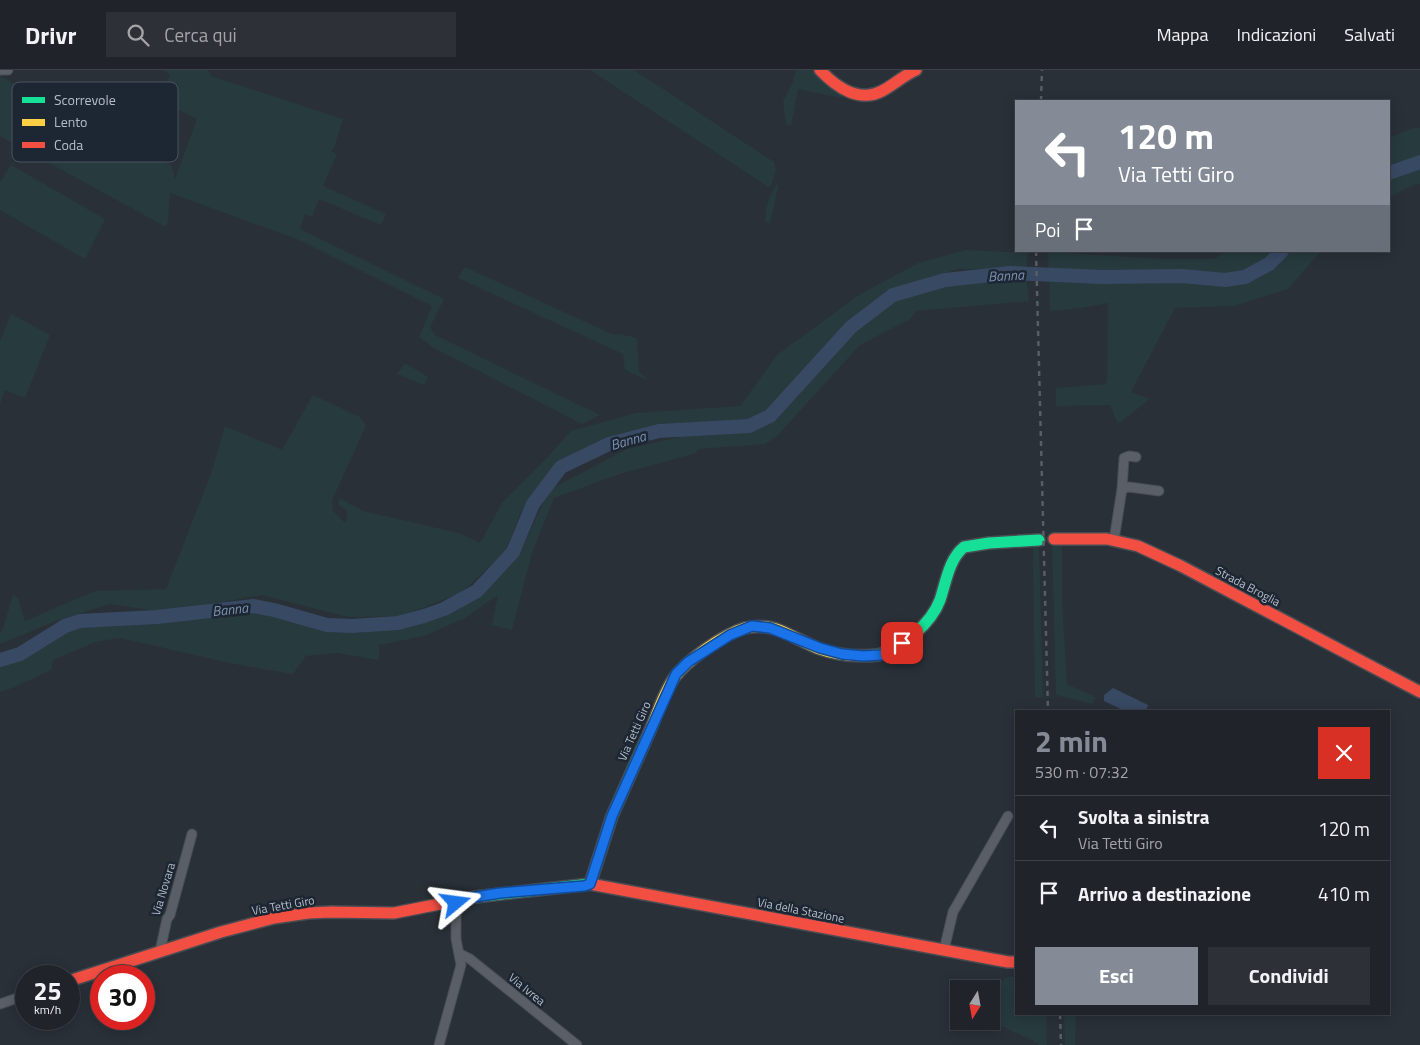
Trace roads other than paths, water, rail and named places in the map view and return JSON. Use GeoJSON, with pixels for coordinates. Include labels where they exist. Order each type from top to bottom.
{"type":"FeatureCollection","features":[{"type":"Feature","properties":{"kind":"street"},"geometry":{"type":"LineString","coordinates":[[0,70],[8,70]]}},
{"type":"Feature","properties":{"kind":"street"},"geometry":{"type":"LineString","coordinates":[[820,70],[850,93],[863,96],[880,92],[900,78],[916,70]]}},
{"type":"Feature","properties":{"kind":"street"},"geometry":{"type":"LineString","coordinates":[[1114,540],[1122,489],[1124,458],[1129,456],[1136,457]]}},
{"type":"Feature","properties":{"kind":"street"},"geometry":{"type":"LineString","coordinates":[[1122,489],[1129,487],[1159,491]]}},
{"type":"Feature","properties":{"kind":"street","name":"Strada Broglia"},"geometry":{"type":"LineString","coordinates":[[1054,539],[1098,538],[1138,546],[1181,566],[1420,692]]}},
{"type":"Feature","properties":{"kind":"street","name":"Via Tetti Giro"},"geometry":{"type":"LineString","coordinates":[[80,977],[221,932],[292,915],[331,912],[394,913],[500,893],[590,884],[607,828],[631,772],[670,685],[676,674],[688,662],[730,635],[752,626],[770,628],[830,652],[863,656],[881,655],[902,643],[934,612],[944,592],[955,558],[961,549],[972,545],[1039,540]]}},
{"type":"Feature","properties":{"kind":"street"},"geometry":{"type":"LineString","coordinates":[[944,950],[953,912],[1008,816]]}},
{"type":"Feature","properties":{"kind":"street","name":"Via Novara"},"geometry":{"type":"LineString","coordinates":[[160,951],[167,919],[170,915],[192,834]]}},
{"type":"Feature","properties":{"kind":"street","name":"Via della Stazione"},"geometry":{"type":"LineString","coordinates":[[590,884],[1012,962]]}},
{"type":"Feature","properties":{"kind":"street"},"geometry":{"type":"LineString","coordinates":[[439,1045],[461,965],[456,939],[456,900]]}},
{"type":"Feature","properties":{"kind":"street","name":"Via Ivrea"},"geometry":{"type":"LineString","coordinates":[[460,954],[470,959],[577,1045]]}},
{"type":"Feature","properties":{"kind":"street"},"geometry":{"type":"LineString","coordinates":[[0,1004],[15,999]]}},
{"type":"Feature","properties":{"kind":"water"},"geometry":{"type":"Polygon","coordinates":[[[1113,688],[1148,705],[1146,710],[1123,710],[1104,701],[1104,695],[1113,688]]]}},
{"type":"Feature","properties":{"kind":"waterway","name":"Banna"},"geometry":{"type":"LineString","coordinates":[[1390,173],[1420,162]]}},
{"type":"Feature","properties":{"kind":"waterway","name":"Banna"},"geometry":{"type":"LineString","coordinates":[[0,660],[20,654],[65,626],[80,621],[157,617],[254,606],[327,625],[352,626],[398,623],[424,616],[444,609],[477,591],[513,552],[533,504],[561,467],[609,444],[659,431],[749,426],[770,416],[851,327],[893,295],[945,280],[1010,273],[1102,277],[1182,276],[1225,280],[1245,277],[1269,264],[1281,252]]}},
{"type":"Feature","properties":{"kind":"railway"},"geometry":{"type":"LineString","coordinates":[[1041,100],[1042,70]]}},
{"type":"Feature","properties":{"kind":"railway"},"geometry":{"type":"LineString","coordinates":[[1036,252],[1048,710]]}},
{"type":"Feature","properties":{"kind":"railway"},"geometry":{"type":"LineString","coordinates":[[1060,1015],[1061,1045]]}}]}
